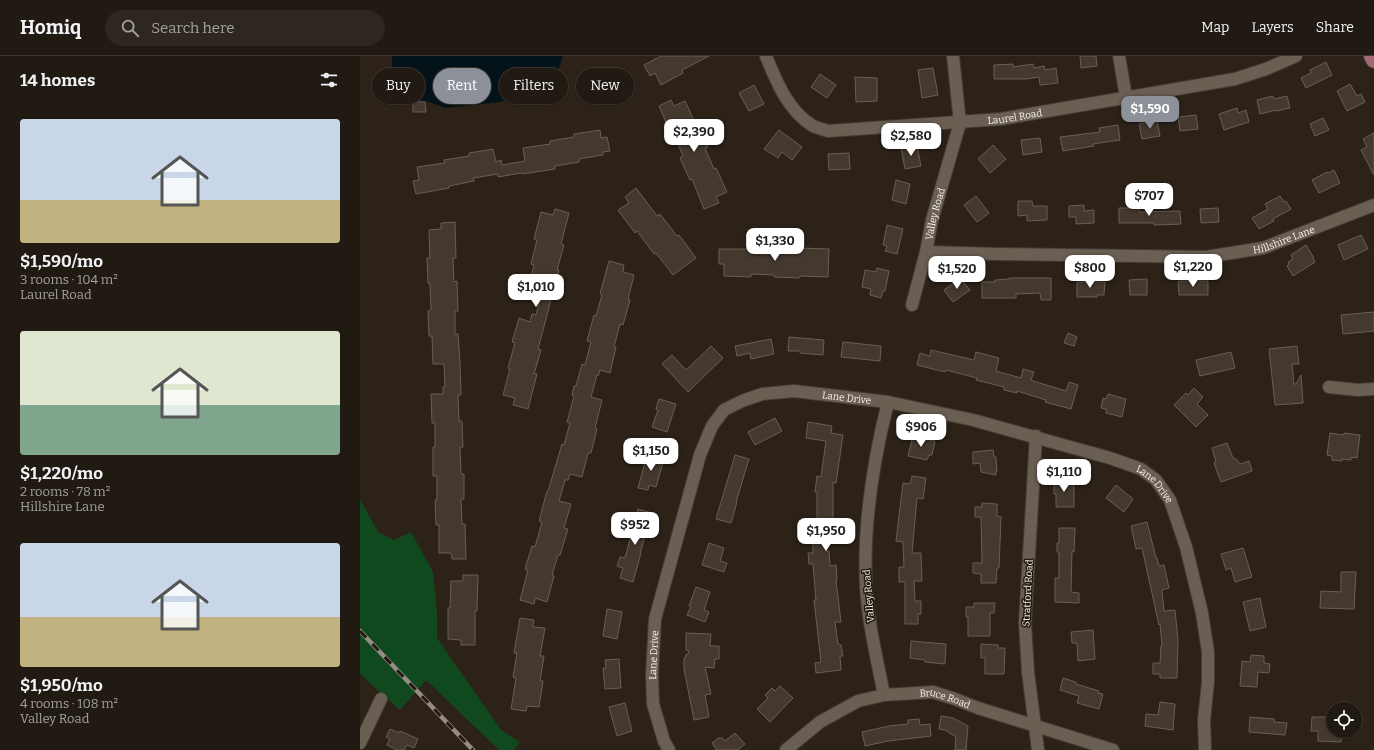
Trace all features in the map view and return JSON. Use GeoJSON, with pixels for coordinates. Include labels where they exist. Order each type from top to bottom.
{"type":"FeatureCollection","features":[{"type":"Feature","properties":{"kind":"main road"},"geometry":{"type":"LineString","coordinates":[[1372,56],[1374,60]]}},
{"type":"Feature","properties":{"kind":"street","name":"Laurel Road"},"geometry":{"type":"LineString","coordinates":[[766,56],[783,94],[800,116],[813,126],[828,131],[1001,119],[1235,79],[1266,69],[1296,56]]}},
{"type":"Feature","properties":{"kind":"street"},"geometry":{"type":"LineString","coordinates":[[953,56],[960,123]]}},
{"type":"Feature","properties":{"kind":"street"},"geometry":{"type":"LineString","coordinates":[[1119,56],[1126,97]]}},
{"type":"Feature","properties":{"kind":"street","name":"Valley Road"},"geometry":{"type":"LineString","coordinates":[[912,305],[926,252],[932,220],[960,123]]}},
{"type":"Feature","properties":{"kind":"street","name":"Hillshire Lane"},"geometry":{"type":"LineString","coordinates":[[926,252],[1206,257],[1263,248],[1374,205]]}},
{"type":"Feature","properties":{"kind":"street"},"geometry":{"type":"LineString","coordinates":[[1329,387],[1374,390]]}},
{"type":"Feature","properties":{"kind":"street","name":"Lane Drive"},"geometry":{"type":"LineString","coordinates":[[669,750],[664,741],[654,704],[652,675],[655,619],[700,455],[712,426],[724,410],[742,401],[762,394],[794,391],[888,402],[974,420],[1036,436],[1142,468],[1156,480],[1170,500],[1186,547],[1202,613],[1208,652],[1208,682],[1204,720],[1205,750]]}},
{"type":"Feature","properties":{"kind":"street","name":"Valley Road"},"geometry":{"type":"LineString","coordinates":[[884,695],[870,622],[866,587],[866,557],[867,525],[875,459],[888,402]]}},
{"type":"Feature","properties":{"kind":"street","name":"Stratford Road"},"geometry":{"type":"LineString","coordinates":[[1036,436],[1025,624],[1028,672],[1038,750]]}},
{"type":"Feature","properties":{"kind":"street","name":"Bruce Road"},"geometry":{"type":"LineString","coordinates":[[786,750],[820,722],[858,701],[884,695],[933,692],[955,698],[978,708],[1113,750]]}},
{"type":"Feature","properties":{"kind":"street"},"geometry":{"type":"LineString","coordinates":[[360,743],[381,699]]}},
{"type":"Feature","properties":{"kind":"green space"},"geometry":{"type":"Polygon","coordinates":[[[360,499],[378,532],[394,540],[411,532],[433,572],[437,612],[437,638],[501,730],[520,742],[514,750],[499,750],[426,680],[400,710],[360,674],[360,499]]]}},
{"type":"Feature","properties":{"kind":"shaded area"},"geometry":{"type":"Polygon","coordinates":[[[392,56],[563,56],[559,68],[499,68],[499,102],[491,103],[491,68],[433,68],[433,103],[425,101],[425,68],[392,68],[392,56]]]}},
{"type":"Feature","properties":{"kind":"shaded area"},"geometry":{"type":"Polygon","coordinates":[[[435,104],[481,104],[446,108],[435,104]]]}},
{"type":"Feature","properties":{"kind":"building"},"geometry":{"type":"Polygon","coordinates":[[[661,56],[709,56],[682,70],[683,73],[661,85],[655,73],[650,76],[644,65],[661,56]]]}},
{"type":"Feature","properties":{"kind":"building"},"geometry":{"type":"Polygon","coordinates":[[[1080,56],[1096,56],[1097,66],[1081,68],[1080,56]]]}},
{"type":"Feature","properties":{"kind":"building"},"geometry":{"type":"Polygon","coordinates":[[[1326,62],[1332,75],[1306,88],[1301,78],[1311,73],[1310,70],[1326,62]]]}},
{"type":"Feature","properties":{"kind":"building"},"geometry":{"type":"Polygon","coordinates":[[[1013,64],[1013,67],[1033,64],[1034,68],[1044,66],[1045,70],[1056,68],[1058,83],[1040,85],[1039,77],[1026,79],[994,79],[994,65],[1013,64]]]}},
{"type":"Feature","properties":{"kind":"building"},"geometry":{"type":"Polygon","coordinates":[[[933,68],[938,95],[922,98],[918,70],[933,68]]]}},
{"type":"Feature","properties":{"kind":"building"},"geometry":{"type":"Polygon","coordinates":[[[820,74],[836,85],[827,98],[811,87],[820,74]]]}},
{"type":"Feature","properties":{"kind":"building"},"geometry":{"type":"Polygon","coordinates":[[[855,77],[877,78],[877,101],[856,102],[855,77]]]}},
{"type":"Feature","properties":{"kind":"building"},"geometry":{"type":"Polygon","coordinates":[[[1350,84],[1357,96],[1361,94],[1365,102],[1347,111],[1337,91],[1350,84]]]}},
{"type":"Feature","properties":{"kind":"building"},"geometry":{"type":"Polygon","coordinates":[[[754,85],[764,104],[749,111],[739,93],[754,85]]]}},
{"type":"Feature","properties":{"kind":"building"},"geometry":{"type":"Polygon","coordinates":[[[1273,96],[1274,99],[1287,96],[1290,108],[1260,114],[1257,100],[1273,96]]]}},
{"type":"Feature","properties":{"kind":"building"},"geometry":{"type":"Polygon","coordinates":[[[671,100],[674,106],[685,101],[695,123],[697,122],[708,147],[705,148],[714,169],[716,168],[727,192],[716,197],[719,203],[704,209],[692,179],[690,180],[680,158],[683,156],[673,133],[671,134],[659,106],[671,100]]]}},
{"type":"Feature","properties":{"kind":"building"},"geometry":{"type":"Polygon","coordinates":[[[425,102],[426,112],[413,112],[413,104],[425,104],[425,102]]]}},
{"type":"Feature","properties":{"kind":"building"},"geometry":{"type":"Polygon","coordinates":[[[1237,108],[1238,113],[1246,110],[1249,122],[1224,130],[1219,114],[1237,108]]]}},
{"type":"Feature","properties":{"kind":"building"},"geometry":{"type":"Polygon","coordinates":[[[1196,115],[1198,129],[1180,131],[1178,117],[1196,115]]]}},
{"type":"Feature","properties":{"kind":"building"},"geometry":{"type":"Polygon","coordinates":[[[1323,118],[1329,130],[1315,136],[1310,124],[1323,118]]]}},
{"type":"Feature","properties":{"kind":"building"},"geometry":{"type":"Polygon","coordinates":[[[1157,121],[1160,136],[1142,139],[1139,124],[1157,121]]]}},
{"type":"Feature","properties":{"kind":"building"},"geometry":{"type":"Polygon","coordinates":[[[1118,125],[1120,140],[1063,151],[1060,137],[1100,132],[1099,128],[1118,125]]]}},
{"type":"Feature","properties":{"kind":"building"},"geometry":{"type":"Polygon","coordinates":[[[600,130],[601,138],[607,137],[610,151],[603,152],[603,155],[579,159],[579,162],[555,166],[555,169],[498,177],[498,174],[473,178],[474,181],[449,186],[449,188],[416,194],[413,181],[419,180],[417,167],[445,163],[444,160],[469,156],[469,153],[493,149],[496,162],[501,160],[502,165],[525,161],[523,148],[550,144],[550,141],[574,137],[574,134],[600,130]]]}},
{"type":"Feature","properties":{"kind":"building"},"geometry":{"type":"Polygon","coordinates":[[[779,130],[802,147],[792,160],[782,152],[778,158],[764,149],[779,130]]]}},
{"type":"Feature","properties":{"kind":"building"},"geometry":{"type":"Polygon","coordinates":[[[1374,133],[1374,175],[1361,150],[1367,147],[1363,139],[1374,133]]]}},
{"type":"Feature","properties":{"kind":"building"},"geometry":{"type":"Polygon","coordinates":[[[1040,138],[1042,152],[1023,155],[1021,140],[1040,138]]]}},
{"type":"Feature","properties":{"kind":"building"},"geometry":{"type":"Polygon","coordinates":[[[917,145],[921,166],[905,169],[901,148],[917,145]]]}},
{"type":"Feature","properties":{"kind":"building"},"geometry":{"type":"Polygon","coordinates":[[[993,145],[1006,159],[990,173],[978,159],[993,145]]]}},
{"type":"Feature","properties":{"kind":"building"},"geometry":{"type":"Polygon","coordinates":[[[849,153],[850,169],[829,170],[828,154],[849,153]]]}},
{"type":"Feature","properties":{"kind":"building"},"geometry":{"type":"Polygon","coordinates":[[[1334,170],[1340,183],[1319,193],[1312,180],[1334,170]]]}},
{"type":"Feature","properties":{"kind":"building"},"geometry":{"type":"Polygon","coordinates":[[[896,180],[910,184],[906,204],[892,200],[896,180]]]}},
{"type":"Feature","properties":{"kind":"building"},"geometry":{"type":"Polygon","coordinates":[[[636,188],[657,216],[660,214],[677,236],[679,235],[696,258],[673,275],[656,253],[654,254],[637,231],[635,233],[618,210],[629,203],[625,197],[636,188]]]}},
{"type":"Feature","properties":{"kind":"building"},"geometry":{"type":"Polygon","coordinates":[[[976,196],[989,213],[977,222],[964,205],[976,196]]]}},
{"type":"Feature","properties":{"kind":"building"},"geometry":{"type":"Polygon","coordinates":[[[1280,196],[1284,202],[1286,201],[1291,209],[1259,229],[1252,218],[1268,209],[1265,204],[1280,196]]]}},
{"type":"Feature","properties":{"kind":"building"},"geometry":{"type":"Polygon","coordinates":[[[1018,201],[1032,201],[1033,206],[1047,206],[1047,220],[1027,221],[1027,215],[1018,216],[1018,201]]]}},
{"type":"Feature","properties":{"kind":"building"},"geometry":{"type":"Polygon","coordinates":[[[1084,205],[1084,211],[1094,210],[1094,223],[1076,224],[1076,217],[1069,217],[1069,206],[1084,205]]]}},
{"type":"Feature","properties":{"kind":"building"},"geometry":{"type":"Polygon","coordinates":[[[1119,208],[1139,208],[1139,212],[1180,211],[1181,224],[1154,225],[1154,223],[1119,223],[1119,208]]]}},
{"type":"Feature","properties":{"kind":"building"},"geometry":{"type":"Polygon","coordinates":[[[1218,208],[1219,222],[1201,223],[1200,209],[1218,208]]]}},
{"type":"Feature","properties":{"kind":"building"},"geometry":{"type":"Polygon","coordinates":[[[555,209],[569,213],[561,244],[564,245],[557,270],[559,270],[538,349],[541,350],[534,374],[537,374],[528,409],[513,405],[515,398],[503,395],[515,343],[512,342],[519,318],[530,322],[532,314],[536,315],[541,294],[528,290],[534,265],[531,264],[537,240],[534,239],[541,212],[553,215],[555,209]]]}},
{"type":"Feature","properties":{"kind":"building"},"geometry":{"type":"Polygon","coordinates":[[[455,222],[456,258],[453,258],[454,282],[457,281],[458,311],[455,311],[455,334],[458,334],[460,363],[461,395],[458,395],[459,421],[462,421],[463,447],[460,447],[461,474],[464,474],[464,499],[461,499],[462,524],[465,524],[466,559],[452,559],[451,553],[439,553],[439,525],[436,525],[435,500],[437,500],[437,476],[433,476],[435,423],[432,423],[431,394],[443,394],[443,387],[445,387],[444,364],[433,364],[432,336],[429,336],[428,311],[431,310],[427,258],[430,258],[429,230],[441,229],[441,223],[455,222]]]}},
{"type":"Feature","properties":{"kind":"building"},"geometry":{"type":"Polygon","coordinates":[[[887,225],[903,229],[897,254],[885,251],[887,246],[883,245],[887,225]]]}},
{"type":"Feature","properties":{"kind":"building"},"geometry":{"type":"Polygon","coordinates":[[[1361,235],[1368,249],[1344,260],[1338,245],[1361,235]]]}},
{"type":"Feature","properties":{"kind":"building"},"geometry":{"type":"Polygon","coordinates":[[[1306,245],[1315,262],[1293,276],[1287,266],[1289,264],[1288,262],[1293,259],[1291,255],[1306,245]]]}},
{"type":"Feature","properties":{"kind":"building"},"geometry":{"type":"Polygon","coordinates":[[[751,247],[776,247],[776,251],[800,252],[800,248],[829,249],[828,277],[800,276],[799,278],[751,274],[751,277],[724,276],[724,264],[719,264],[719,249],[751,249],[751,247]]]}},
{"type":"Feature","properties":{"kind":"building"},"geometry":{"type":"Polygon","coordinates":[[[609,261],[624,265],[623,272],[634,275],[628,299],[630,300],[623,325],[620,324],[614,347],[616,347],[610,373],[600,370],[598,376],[597,375],[591,397],[602,400],[591,453],[588,453],[582,477],[570,474],[568,480],[565,480],[559,501],[571,504],[564,528],[568,529],[552,575],[554,576],[547,602],[535,598],[534,604],[520,600],[528,570],[525,569],[532,546],[535,547],[542,522],[539,521],[547,491],[562,444],[564,445],[570,423],[567,422],[574,396],[572,395],[574,386],[576,386],[582,364],[585,365],[591,342],[587,341],[594,315],[596,316],[602,295],[600,294],[609,261]]]}},
{"type":"Feature","properties":{"kind":"building"},"geometry":{"type":"Polygon","coordinates":[[[877,268],[889,271],[885,291],[883,291],[881,298],[870,295],[871,289],[862,287],[865,270],[876,272],[877,268]]]}},
{"type":"Feature","properties":{"kind":"building"},"geometry":{"type":"Polygon","coordinates":[[[960,278],[970,290],[953,302],[944,290],[960,278]]]}},
{"type":"Feature","properties":{"kind":"building"},"geometry":{"type":"Polygon","coordinates":[[[1009,278],[1051,278],[1051,300],[1041,300],[1040,293],[1016,294],[1016,298],[982,298],[982,282],[995,282],[995,280],[1009,278]]]}},
{"type":"Feature","properties":{"kind":"building"},"geometry":{"type":"Polygon","coordinates":[[[1147,279],[1147,295],[1130,295],[1129,280],[1147,279]]]}},
{"type":"Feature","properties":{"kind":"building"},"geometry":{"type":"Polygon","coordinates":[[[1178,281],[1208,281],[1208,295],[1179,295],[1178,281]]]}},
{"type":"Feature","properties":{"kind":"building"},"geometry":{"type":"Polygon","coordinates":[[[1077,282],[1105,282],[1104,295],[1097,295],[1097,297],[1077,297],[1077,282]]]}},
{"type":"Feature","properties":{"kind":"building"},"geometry":{"type":"Polygon","coordinates":[[[1374,312],[1374,331],[1343,334],[1341,315],[1374,312]]]}},
{"type":"Feature","properties":{"kind":"building"},"geometry":{"type":"Polygon","coordinates":[[[1068,333],[1077,337],[1074,346],[1064,343],[1068,333]]]}},
{"type":"Feature","properties":{"kind":"building"},"geometry":{"type":"Polygon","coordinates":[[[789,337],[824,340],[823,355],[800,353],[800,351],[788,351],[789,337]]]}},
{"type":"Feature","properties":{"kind":"building"},"geometry":{"type":"Polygon","coordinates":[[[771,339],[774,354],[751,359],[750,353],[737,356],[735,346],[771,339]]]}},
{"type":"Feature","properties":{"kind":"building"},"geometry":{"type":"Polygon","coordinates":[[[843,342],[881,346],[880,361],[841,357],[843,342]]]}},
{"type":"Feature","properties":{"kind":"building"},"geometry":{"type":"Polygon","coordinates":[[[711,346],[723,358],[688,392],[662,364],[672,355],[686,370],[711,346]]]}},
{"type":"Feature","properties":{"kind":"building"},"geometry":{"type":"Polygon","coordinates":[[[1297,346],[1299,364],[1292,364],[1294,384],[1296,384],[1301,375],[1303,403],[1275,405],[1269,349],[1297,346]]]}},
{"type":"Feature","properties":{"kind":"building"},"geometry":{"type":"Polygon","coordinates":[[[931,350],[974,360],[976,352],[999,358],[996,371],[1021,378],[1023,369],[1034,372],[1031,380],[1066,391],[1069,382],[1078,385],[1071,409],[1045,402],[1046,400],[1017,391],[1017,393],[1004,390],[1004,387],[976,380],[977,378],[946,370],[945,372],[917,365],[920,353],[930,356],[931,350]]]}},
{"type":"Feature","properties":{"kind":"building"},"geometry":{"type":"Polygon","coordinates":[[[1231,352],[1235,368],[1200,376],[1196,360],[1231,352]]]}},
{"type":"Feature","properties":{"kind":"building"},"geometry":{"type":"Polygon","coordinates":[[[1194,388],[1203,397],[1197,404],[1208,415],[1196,427],[1174,405],[1186,393],[1188,395],[1194,388]]]}},
{"type":"Feature","properties":{"kind":"building"},"geometry":{"type":"Polygon","coordinates":[[[1108,394],[1126,399],[1122,417],[1106,413],[1106,409],[1101,408],[1103,398],[1106,399],[1108,394]]]}},
{"type":"Feature","properties":{"kind":"building"},"geometry":{"type":"Polygon","coordinates":[[[659,399],[676,404],[667,432],[652,427],[658,410],[656,409],[659,399]]]}},
{"type":"Feature","properties":{"kind":"building"},"geometry":{"type":"Polygon","coordinates":[[[775,418],[782,431],[755,445],[748,432],[775,418]]]}},
{"type":"Feature","properties":{"kind":"building"},"geometry":{"type":"Polygon","coordinates":[[[808,422],[832,426],[831,433],[843,435],[836,483],[833,482],[833,526],[827,526],[827,552],[829,551],[830,566],[836,565],[836,580],[841,622],[835,622],[838,644],[841,645],[843,656],[840,656],[841,670],[816,673],[815,663],[821,662],[814,600],[816,600],[813,564],[809,564],[808,553],[813,553],[813,529],[817,529],[817,492],[815,492],[817,476],[821,477],[826,441],[806,438],[808,422]]]}},
{"type":"Feature","properties":{"kind":"building"},"geometry":{"type":"Polygon","coordinates":[[[1330,433],[1360,435],[1357,458],[1351,457],[1351,460],[1342,459],[1342,461],[1332,460],[1332,456],[1327,455],[1330,433]]]}},
{"type":"Feature","properties":{"kind":"building"},"geometry":{"type":"Polygon","coordinates":[[[913,436],[935,441],[932,455],[929,455],[927,460],[908,456],[913,436]]]}},
{"type":"Feature","properties":{"kind":"building"},"geometry":{"type":"Polygon","coordinates":[[[1227,443],[1233,458],[1240,464],[1249,461],[1252,471],[1221,482],[1214,463],[1216,462],[1212,448],[1227,443]]]}},
{"type":"Feature","properties":{"kind":"building"},"geometry":{"type":"Polygon","coordinates":[[[993,450],[994,457],[996,457],[996,475],[981,472],[980,463],[973,464],[973,452],[993,450]]]}},
{"type":"Feature","properties":{"kind":"building"},"geometry":{"type":"Polygon","coordinates":[[[647,455],[664,459],[656,487],[649,485],[648,490],[638,488],[647,455]]]}},
{"type":"Feature","properties":{"kind":"building"},"geometry":{"type":"Polygon","coordinates":[[[735,455],[749,459],[731,523],[716,519],[735,455]]]}},
{"type":"Feature","properties":{"kind":"building"},"geometry":{"type":"Polygon","coordinates":[[[912,476],[926,478],[923,499],[917,498],[912,553],[921,553],[922,581],[914,581],[915,601],[921,601],[921,614],[918,614],[918,624],[905,624],[905,582],[899,582],[899,567],[904,567],[903,542],[896,541],[903,483],[910,484],[912,476]]]}},
{"type":"Feature","properties":{"kind":"building"},"geometry":{"type":"Polygon","coordinates":[[[1054,480],[1074,480],[1074,507],[1056,507],[1054,480]]]}},
{"type":"Feature","properties":{"kind":"building"},"geometry":{"type":"Polygon","coordinates":[[[1116,485],[1133,499],[1124,512],[1106,498],[1116,485]]]}},
{"type":"Feature","properties":{"kind":"building"},"geometry":{"type":"Polygon","coordinates":[[[982,503],[997,504],[997,516],[1001,517],[999,568],[997,568],[996,583],[981,583],[981,574],[973,573],[973,563],[982,563],[981,517],[975,517],[975,507],[982,507],[982,503]]]}},
{"type":"Feature","properties":{"kind":"building"},"geometry":{"type":"Polygon","coordinates":[[[638,509],[652,513],[633,582],[620,578],[623,568],[617,566],[620,557],[625,558],[638,509]]]}},
{"type":"Feature","properties":{"kind":"building"},"geometry":{"type":"Polygon","coordinates":[[[1147,522],[1156,558],[1159,566],[1164,565],[1169,588],[1162,590],[1164,611],[1175,610],[1178,640],[1177,678],[1160,678],[1160,674],[1153,674],[1153,663],[1160,663],[1162,646],[1160,624],[1159,625],[1142,548],[1136,549],[1131,526],[1147,522]]]}},
{"type":"Feature","properties":{"kind":"building"},"geometry":{"type":"Polygon","coordinates":[[[1059,528],[1075,528],[1074,552],[1072,551],[1071,592],[1079,593],[1079,603],[1055,602],[1055,578],[1059,578],[1059,552],[1057,552],[1057,543],[1059,543],[1059,528]]]}},
{"type":"Feature","properties":{"kind":"building"},"geometry":{"type":"Polygon","coordinates":[[[709,543],[724,548],[720,561],[727,563],[724,572],[702,565],[709,543]]]}},
{"type":"Feature","properties":{"kind":"building"},"geometry":{"type":"Polygon","coordinates":[[[1243,548],[1252,577],[1235,582],[1231,568],[1226,570],[1221,554],[1243,548]]]}},
{"type":"Feature","properties":{"kind":"building"},"geometry":{"type":"Polygon","coordinates":[[[1341,572],[1356,572],[1354,609],[1320,608],[1321,591],[1341,592],[1341,572]]]}},
{"type":"Feature","properties":{"kind":"building"},"geometry":{"type":"Polygon","coordinates":[[[463,575],[478,575],[477,611],[475,611],[475,645],[461,645],[461,640],[448,639],[448,608],[450,608],[451,581],[463,581],[463,575]]]}},
{"type":"Feature","properties":{"kind":"building"},"geometry":{"type":"Polygon","coordinates":[[[696,587],[710,592],[704,610],[709,612],[705,622],[687,615],[691,607],[689,606],[696,587]]]}},
{"type":"Feature","properties":{"kind":"building"},"geometry":{"type":"Polygon","coordinates":[[[1260,598],[1266,627],[1250,631],[1243,602],[1260,598]]]}},
{"type":"Feature","properties":{"kind":"building"},"geometry":{"type":"Polygon","coordinates":[[[974,603],[995,603],[994,613],[990,613],[990,636],[968,636],[968,617],[966,617],[966,607],[974,607],[974,603]]]}},
{"type":"Feature","properties":{"kind":"building"},"geometry":{"type":"Polygon","coordinates":[[[607,609],[622,612],[617,639],[603,636],[607,609]]]}},
{"type":"Feature","properties":{"kind":"building"},"geometry":{"type":"Polygon","coordinates":[[[520,618],[534,620],[533,627],[545,628],[540,656],[544,656],[540,681],[543,681],[539,707],[527,706],[526,711],[511,709],[516,678],[513,677],[517,653],[514,653],[520,618]]]}},
{"type":"Feature","properties":{"kind":"building"},"geometry":{"type":"Polygon","coordinates":[[[1093,630],[1095,659],[1078,661],[1077,643],[1072,643],[1071,632],[1093,630]]]}},
{"type":"Feature","properties":{"kind":"building"},"geometry":{"type":"Polygon","coordinates":[[[686,633],[711,634],[710,646],[719,646],[719,659],[715,659],[714,668],[705,667],[711,694],[705,695],[709,717],[694,720],[684,669],[684,658],[689,651],[686,650],[686,633]]]}},
{"type":"Feature","properties":{"kind":"building"},"geometry":{"type":"Polygon","coordinates":[[[911,641],[946,644],[945,664],[925,662],[925,660],[910,658],[911,641]]]}},
{"type":"Feature","properties":{"kind":"building"},"geometry":{"type":"Polygon","coordinates":[[[981,644],[998,645],[998,648],[1005,648],[1004,674],[985,674],[985,658],[981,658],[981,644]]]}},
{"type":"Feature","properties":{"kind":"building"},"geometry":{"type":"Polygon","coordinates":[[[1251,655],[1264,656],[1264,663],[1270,664],[1269,673],[1258,672],[1257,687],[1240,686],[1242,661],[1250,662],[1251,655]]]}},
{"type":"Feature","properties":{"kind":"building"},"geometry":{"type":"Polygon","coordinates":[[[619,659],[621,688],[605,689],[603,668],[606,668],[605,660],[619,659]]]}},
{"type":"Feature","properties":{"kind":"building"},"geometry":{"type":"Polygon","coordinates":[[[1063,678],[1076,682],[1076,684],[1099,691],[1098,693],[1103,694],[1099,709],[1077,703],[1079,696],[1060,690],[1063,678]]]}},
{"type":"Feature","properties":{"kind":"building"},"geometry":{"type":"Polygon","coordinates":[[[780,686],[793,698],[770,722],[757,709],[768,698],[765,695],[772,688],[775,691],[780,686]]]}},
{"type":"Feature","properties":{"kind":"building"},"geometry":{"type":"Polygon","coordinates":[[[1160,702],[1175,704],[1173,730],[1145,726],[1146,714],[1158,715],[1160,702]]]}},
{"type":"Feature","properties":{"kind":"building"},"geometry":{"type":"Polygon","coordinates":[[[625,703],[632,731],[617,736],[609,707],[625,703]]]}},
{"type":"Feature","properties":{"kind":"building"},"geometry":{"type":"Polygon","coordinates":[[[941,716],[953,718],[968,726],[966,750],[955,750],[956,737],[945,730],[939,729],[941,716]]]}},
{"type":"Feature","properties":{"kind":"building"},"geometry":{"type":"Polygon","coordinates":[[[1250,717],[1274,719],[1274,722],[1287,723],[1285,735],[1249,732],[1250,717]]]}},
{"type":"Feature","properties":{"kind":"building"},"geometry":{"type":"Polygon","coordinates":[[[1312,717],[1326,717],[1326,738],[1341,738],[1341,742],[1318,741],[1318,731],[1311,731],[1312,717]]]}},
{"type":"Feature","properties":{"kind":"building"},"geometry":{"type":"Polygon","coordinates":[[[919,719],[920,725],[930,724],[931,736],[888,741],[865,746],[862,732],[889,726],[908,724],[908,720],[919,719]]]}},
{"type":"Feature","properties":{"kind":"building"},"geometry":{"type":"Polygon","coordinates":[[[390,729],[399,733],[400,731],[418,739],[414,748],[407,745],[404,750],[397,750],[387,745],[390,739],[386,737],[390,729]]]}},
{"type":"Feature","properties":{"kind":"building"},"geometry":{"type":"Polygon","coordinates":[[[735,733],[745,744],[738,750],[715,750],[716,749],[712,743],[718,738],[722,738],[725,741],[735,733]]]}},
{"type":"Feature","properties":{"kind":"railway"},"geometry":{"type":"LineString","coordinates":[[360,631],[473,750]]}}]}
